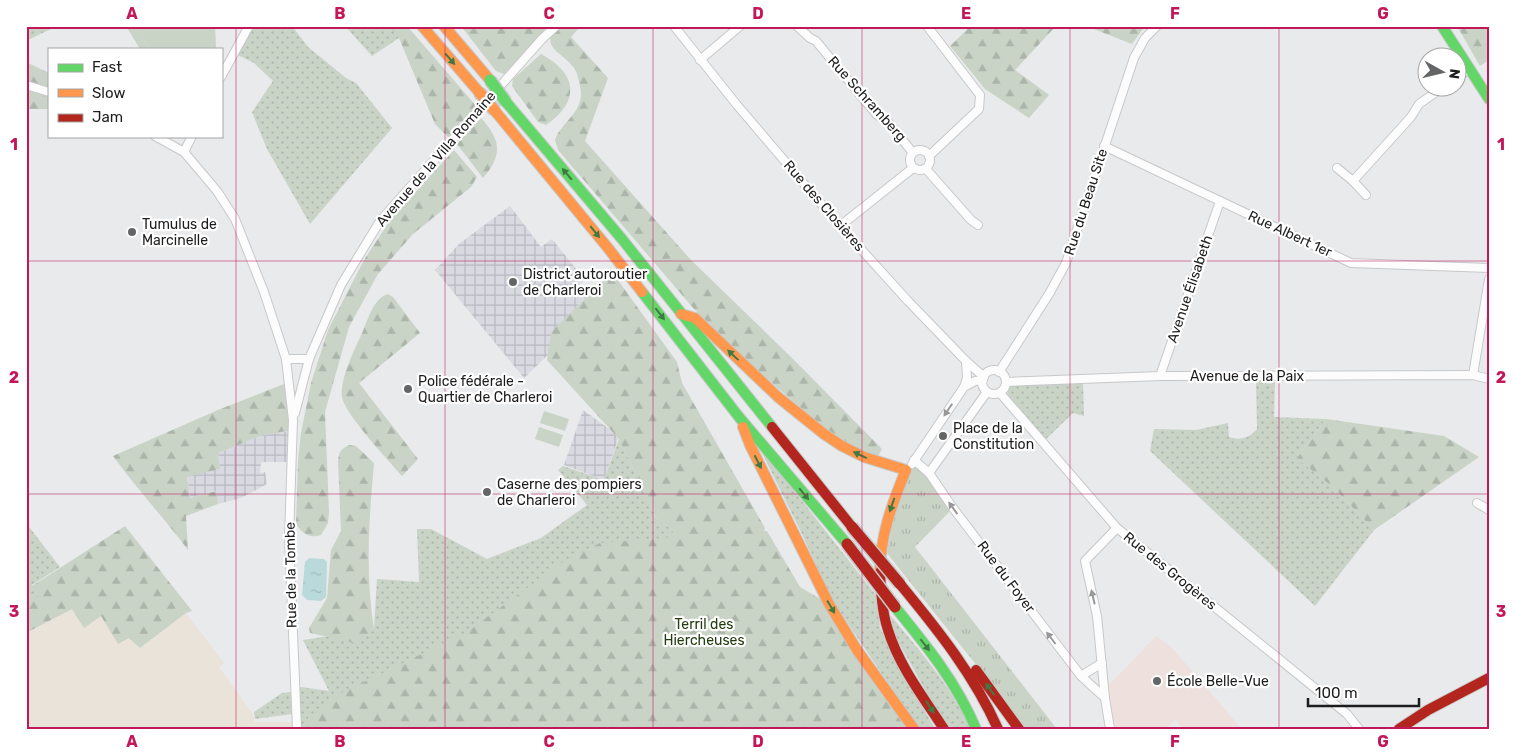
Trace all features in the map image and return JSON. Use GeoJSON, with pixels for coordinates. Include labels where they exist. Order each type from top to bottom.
{"type":"FeatureCollection","features":[{"type":"Feature","properties":{"kind":"main road"},"geometry":{"type":"LineString","coordinates":[[422,26],[608,248],[739,417],[847,544],[937,660],[966,704],[976,729]]}},
{"type":"Feature","properties":{"kind":"main road"},"geometry":{"type":"LineString","coordinates":[[444,26],[622,239],[956,654],[992,712],[998,729]]}},
{"type":"Feature","properties":{"kind":"main road"},"geometry":{"type":"LineString","coordinates":[[1442,26],[1489,99]]}},
{"type":"Feature","properties":{"kind":"main road"},"geometry":{"type":"LineString","coordinates":[[681,314],[695,318],[778,396],[824,434],[864,457],[906,470],[892,504],[883,535],[880,567],[882,600],[892,642],[912,679],[944,729]]}},
{"type":"Feature","properties":{"kind":"main road"},"geometry":{"type":"LineString","coordinates":[[739,417],[750,445],[829,604],[857,650],[914,729]]}},
{"type":"Feature","properties":{"kind":"main road"},"geometry":{"type":"LineString","coordinates":[[956,654],[976,669],[1018,729]]}},
{"type":"Feature","properties":{"kind":"main road"},"geometry":{"type":"LineString","coordinates":[[1399,729],[1428,710],[1489,678]]}},
{"type":"Feature","properties":{"kind":"street"},"geometry":{"type":"LineString","coordinates":[[222,75],[248,26]]}},
{"type":"Feature","properties":{"kind":"street","name":"Avenue de la Villa Romaine"},"geometry":{"type":"LineString","coordinates":[[309,359],[341,285],[380,221],[523,60],[556,26]]}},
{"type":"Feature","properties":{"kind":"street","name":"Rue des Closières"},"geometry":{"type":"LineString","coordinates":[[674,26],[736,106],[840,226],[983,378]]}},
{"type":"Feature","properties":{"kind":"street"},"geometry":{"type":"LineString","coordinates":[[700,60],[740,26]]}},
{"type":"Feature","properties":{"kind":"street","name":"Rue Schramberg"},"geometry":{"type":"LineString","coordinates":[[797,26],[816,41],[877,115],[888,122],[913,153]]}},
{"type":"Feature","properties":{"kind":"street"},"geometry":{"type":"LineString","coordinates":[[928,26],[980,95],[979,109],[929,156]]}},
{"type":"Feature","properties":{"kind":"street","name":"Rue du Beau Site"},"geometry":{"type":"LineString","coordinates":[[999,372],[1050,294],[1066,263],[1134,58],[1145,38],[1157,26]]}},
{"type":"Feature","properties":{"kind":"street"},"geometry":{"type":"LineString","coordinates":[[26,85],[48,92]]}},
{"type":"Feature","properties":{"kind":"street"},"geometry":{"type":"LineString","coordinates":[[1354,181],[1411,117],[1419,104],[1428,98]]}},
{"type":"Feature","properties":{"kind":"street","name":"Rue de la Tombe"},"geometry":{"type":"LineString","coordinates":[[158,138],[184,152],[217,191],[235,219],[264,292],[286,358],[293,420],[289,537],[297,729]]}},
{"type":"Feature","properties":{"kind":"street"},"geometry":{"type":"LineString","coordinates":[[184,152],[191,138]]}},
{"type":"Feature","properties":{"kind":"street","name":"Rue Albert 1er"},"geometry":{"type":"LineString","coordinates":[[1104,146],[1351,263],[1489,268]]}},
{"type":"Feature","properties":{"kind":"street"},"geometry":{"type":"LineString","coordinates":[[922,150],[929,156],[930,162],[926,169],[919,171],[913,168],[910,162],[913,153],[922,150]]}},
{"type":"Feature","properties":{"kind":"street"},"geometry":{"type":"LineString","coordinates":[[840,226],[913,168]]}},
{"type":"Feature","properties":{"kind":"street"},"geometry":{"type":"LineString","coordinates":[[1337,168],[1354,181],[1366,194]]}},
{"type":"Feature","properties":{"kind":"street"},"geometry":{"type":"LineString","coordinates":[[926,169],[971,220],[978,224]]}},
{"type":"Feature","properties":{"kind":"street","name":"Avenue Élisabeth"},"geometry":{"type":"LineString","coordinates":[[1160,376],[1220,201]]}},
{"type":"Feature","properties":{"kind":"street"},"geometry":{"type":"LineString","coordinates":[[1473,374],[1489,279]]}},
{"type":"Feature","properties":{"kind":"street"},"geometry":{"type":"LineString","coordinates":[[286,358],[309,359]]}},
{"type":"Feature","properties":{"kind":"street","name":"Rue de la Tombe"},"geometry":{"type":"LineString","coordinates":[[293,420],[309,359]]}},
{"type":"Feature","properties":{"kind":"street"},"geometry":{"type":"LineString","coordinates":[[906,470],[964,387],[967,378],[966,361]]}},
{"type":"Feature","properties":{"kind":"street"},"geometry":{"type":"LineString","coordinates":[[964,387],[983,378],[990,371],[999,372],[1004,376],[1006,382],[1000,393],[992,394],[983,387],[983,378]]}},
{"type":"Feature","properties":{"kind":"street","name":"Avenue de la Paix"},"geometry":{"type":"LineString","coordinates":[[1006,382],[1160,376],[1473,374],[1489,379]]}},
{"type":"Feature","properties":{"kind":"street"},"geometry":{"type":"LineString","coordinates":[[929,473],[987,392]]}},
{"type":"Feature","properties":{"kind":"street","name":"Rue des Grogères"},"geometry":{"type":"LineString","coordinates":[[1000,393],[1117,528],[1347,714],[1359,729]]}},
{"type":"Feature","properties":{"kind":"street","name":"Rue du Foyer"},"geometry":{"type":"LineString","coordinates":[[914,460],[929,473],[953,508],[1081,676],[1105,698]]}},
{"type":"Feature","properties":{"kind":"street"},"geometry":{"type":"LineString","coordinates":[[1477,503],[1489,510]]}},
{"type":"Feature","properties":{"kind":"street"},"geometry":{"type":"LineString","coordinates":[[1110,729],[1097,616],[1085,562],[1117,528]]}},
{"type":"Feature","properties":{"kind":"street"},"geometry":{"type":"LineString","coordinates":[[1081,676],[1102,663]]}},
{"type":"Feature","properties":{"kind":"shaded area"},"geometry":{"type":"Polygon","coordinates":[[[510,206],[541,247],[552,239],[585,280],[577,286],[586,297],[552,332],[550,353],[524,378],[435,270],[459,244],[510,206]]]}},
{"type":"Feature","properties":{"kind":"shaded area"},"geometry":{"type":"Polygon","coordinates":[[[583,410],[619,436],[604,480],[564,465],[583,410]]]}},
{"type":"Feature","properties":{"kind":"shaded area"},"geometry":{"type":"Polygon","coordinates":[[[293,430],[292,462],[261,462],[260,473],[265,472],[267,484],[241,498],[218,504],[215,491],[190,498],[187,476],[220,469],[218,453],[263,435],[293,430]]]}},
{"type":"Feature","properties":{"kind":"shaded area"},"geometry":{"type":"Polygon","coordinates":[[[72,609],[101,616],[118,644],[129,637],[140,648],[186,613],[224,663],[219,667],[252,713],[255,722],[293,722],[294,729],[26,729],[26,633],[72,609]]]}},
{"type":"Feature","properties":{"kind":"shaded area","name":"École Belle-Vue"},"geometry":{"type":"Polygon","coordinates":[[[1156,636],[1172,648],[1242,729],[1184,729],[1175,720],[1166,729],[1114,729],[1109,685],[1156,636]]]}},
{"type":"Feature","properties":{"kind":"green space"},"geometry":{"type":"Polygon","coordinates":[[[26,26],[57,26],[26,41],[26,26]]]}},
{"type":"Feature","properties":{"kind":"green space"},"geometry":{"type":"Polygon","coordinates":[[[126,26],[135,26],[149,48],[139,48],[126,26]]]}},
{"type":"Feature","properties":{"kind":"green space"},"geometry":{"type":"Polygon","coordinates":[[[135,26],[215,26],[216,48],[149,48],[135,26]]]}},
{"type":"Feature","properties":{"kind":"green space"},"geometry":{"type":"Polygon","coordinates":[[[249,26],[292,26],[308,47],[346,78],[356,83],[392,128],[310,224],[267,149],[252,112],[273,81],[254,63],[234,53],[249,26]]]}},
{"type":"Feature","properties":{"kind":"green space"},"geometry":{"type":"Polygon","coordinates":[[[345,26],[390,26],[399,38],[372,56],[345,26]]]}},
{"type":"Feature","properties":{"kind":"green space"},"geometry":{"type":"Polygon","coordinates":[[[390,26],[407,26],[477,107],[449,138],[435,124],[399,38],[390,26]]]}},
{"type":"Feature","properties":{"kind":"green space"},"geometry":{"type":"Polygon","coordinates":[[[461,26],[553,26],[504,74],[496,71],[461,26]]]}},
{"type":"Feature","properties":{"kind":"green space"},"geometry":{"type":"Polygon","coordinates":[[[559,26],[581,26],[571,37],[608,78],[585,141],[691,260],[882,449],[878,456],[842,443],[758,371],[694,309],[558,150],[555,140],[558,133],[577,109],[581,95],[575,70],[551,44],[553,33],[559,26]]]}},
{"type":"Feature","properties":{"kind":"green space"},"geometry":{"type":"Polygon","coordinates":[[[971,26],[1056,26],[1015,70],[1049,95],[1029,118],[985,89],[950,46],[971,26]]]}},
{"type":"Feature","properties":{"kind":"green space"},"geometry":{"type":"Polygon","coordinates":[[[1086,26],[1145,26],[1132,44],[1086,26]]]}},
{"type":"Feature","properties":{"kind":"green space"},"geometry":{"type":"Polygon","coordinates":[[[1457,26],[1489,26],[1489,60],[1480,66],[1457,26]]]}},
{"type":"Feature","properties":{"kind":"green space"},"geometry":{"type":"Polygon","coordinates":[[[541,54],[562,70],[568,78],[570,88],[565,106],[546,125],[538,122],[512,86],[513,79],[541,54]]]}},
{"type":"Feature","properties":{"kind":"green space"},"geometry":{"type":"Polygon","coordinates":[[[26,62],[48,73],[48,88],[26,81],[26,62]]]}},
{"type":"Feature","properties":{"kind":"green space"},"geometry":{"type":"Polygon","coordinates":[[[26,90],[48,97],[48,109],[26,109],[26,90]]]}},
{"type":"Feature","properties":{"kind":"green space"},"geometry":{"type":"Polygon","coordinates":[[[481,118],[493,133],[497,148],[494,162],[483,178],[457,144],[481,118]]]}},
{"type":"Feature","properties":{"kind":"green space"},"geometry":{"type":"Polygon","coordinates":[[[454,150],[477,177],[471,187],[413,234],[378,274],[349,327],[325,412],[328,523],[321,535],[309,536],[296,524],[298,461],[301,433],[311,383],[328,330],[364,260],[391,219],[454,150]]]}},
{"type":"Feature","properties":{"kind":"green space","name":"Terril des Hiercheuses"},"geometry":{"type":"Polygon","coordinates":[[[612,272],[677,362],[682,383],[765,528],[764,531],[767,531],[800,587],[829,604],[914,729],[309,729],[308,717],[335,696],[467,632],[564,561],[600,543],[667,538],[674,531],[657,519],[619,439],[547,360],[551,332],[612,272]]]}},
{"type":"Feature","properties":{"kind":"green space"},"geometry":{"type":"Polygon","coordinates":[[[388,294],[393,297],[420,333],[359,383],[418,459],[402,476],[358,425],[342,397],[343,381],[369,315],[375,304],[388,294]]]}},
{"type":"Feature","properties":{"kind":"green space"},"geometry":{"type":"Polygon","coordinates":[[[1256,380],[1275,380],[1274,417],[1326,419],[1297,458],[1335,489],[1374,530],[1315,606],[1150,451],[1154,429],[1196,430],[1228,423],[1229,437],[1241,439],[1251,435],[1257,429],[1256,380]]]}},
{"type":"Feature","properties":{"kind":"green space"},"geometry":{"type":"Polygon","coordinates":[[[289,382],[293,430],[263,435],[218,453],[220,469],[187,477],[190,498],[216,491],[218,504],[186,516],[188,550],[113,456],[218,410],[289,382]]]}},
{"type":"Feature","properties":{"kind":"green space"},"geometry":{"type":"Polygon","coordinates":[[[1083,382],[1084,416],[1073,413],[1045,440],[1007,395],[1010,385],[1083,382]]]}},
{"type":"Feature","properties":{"kind":"green space"},"geometry":{"type":"Polygon","coordinates":[[[544,411],[569,419],[565,431],[540,423],[544,411]]]}},
{"type":"Feature","properties":{"kind":"green space"},"geometry":{"type":"Polygon","coordinates":[[[1326,419],[1444,436],[1479,457],[1374,530],[1335,489],[1297,458],[1326,419]]]}},
{"type":"Feature","properties":{"kind":"green space"},"geometry":{"type":"Polygon","coordinates":[[[539,427],[563,435],[559,447],[535,439],[539,427]]]}},
{"type":"Feature","properties":{"kind":"green space"},"geometry":{"type":"Polygon","coordinates":[[[619,439],[657,519],[674,531],[658,549],[466,729],[297,729],[295,690],[301,687],[329,691],[303,640],[374,629],[377,579],[419,582],[417,529],[431,529],[487,559],[541,538],[587,505],[558,470],[563,466],[604,480],[619,439]]]}},
{"type":"Feature","properties":{"kind":"green space"},"geometry":{"type":"Polygon","coordinates":[[[350,445],[356,446],[374,463],[369,525],[369,567],[374,629],[355,643],[310,633],[309,628],[327,598],[331,550],[341,531],[338,458],[343,449],[350,445]]]}},
{"type":"Feature","properties":{"kind":"green space"},"geometry":{"type":"Polygon","coordinates":[[[758,445],[876,595],[880,628],[935,729],[919,729],[832,600],[758,445]]]}},
{"type":"Feature","properties":{"kind":"green space"},"geometry":{"type":"Polygon","coordinates":[[[914,460],[953,508],[915,547],[1057,729],[1026,729],[887,553],[893,521],[914,460]]]}},
{"type":"Feature","properties":{"kind":"green space"},"geometry":{"type":"Polygon","coordinates":[[[26,523],[60,567],[32,585],[40,596],[26,604],[26,523]]]}},
{"type":"Feature","properties":{"kind":"green space"},"geometry":{"type":"Polygon","coordinates":[[[125,526],[192,611],[186,613],[140,648],[129,638],[118,644],[101,616],[84,628],[72,609],[26,633],[26,604],[39,596],[32,586],[125,526]]]}},
{"type":"Feature","properties":{"kind":"green space"},"geometry":{"type":"Polygon","coordinates":[[[891,616],[945,684],[970,729],[949,729],[895,636],[891,616]]]}},
{"type":"Feature","properties":{"kind":"green space"},"geometry":{"type":"Polygon","coordinates":[[[291,692],[292,714],[255,719],[254,712],[282,693],[291,692]]]}},
{"type":"Feature","properties":{"kind":"water"},"geometry":{"type":"Polygon","coordinates":[[[309,558],[324,559],[327,562],[326,597],[321,601],[307,600],[302,595],[305,562],[309,558]]]}},
{"type":"Feature","properties":{"kind":"traffic: fast"},"geometry":{"type":"LineString","coordinates":[[1442,26],[1489,99]]}},
{"type":"Feature","properties":{"kind":"traffic: fast"},"geometry":{"type":"LineString","coordinates":[[490,80],[506,102]]}},
{"type":"Feature","properties":{"kind":"traffic: fast"},"geometry":{"type":"LineString","coordinates":[[506,102],[622,239],[772,427]]}},
{"type":"Feature","properties":{"kind":"traffic: fast"},"geometry":{"type":"LineString","coordinates":[[642,292],[739,417],[847,544]]}},
{"type":"Feature","properties":{"kind":"traffic: fast"},"geometry":{"type":"LineString","coordinates":[[895,607],[950,680],[976,729]]}},
{"type":"Feature","properties":{"kind":"traffic: slow"},"geometry":{"type":"LineString","coordinates":[[422,26],[479,92]]}},
{"type":"Feature","properties":{"kind":"traffic: slow"},"geometry":{"type":"LineString","coordinates":[[444,26],[490,80]]}},
{"type":"Feature","properties":{"kind":"traffic: slow"},"geometry":{"type":"LineString","coordinates":[[479,92],[495,111]]}},
{"type":"Feature","properties":{"kind":"traffic: slow"},"geometry":{"type":"LineString","coordinates":[[495,111],[642,292]]}},
{"type":"Feature","properties":{"kind":"traffic: slow"},"geometry":{"type":"LineString","coordinates":[[681,314],[695,318],[778,397],[824,434],[864,457],[906,470],[888,520],[882,546],[880,572]]}},
{"type":"Feature","properties":{"kind":"traffic: slow"},"geometry":{"type":"LineString","coordinates":[[743,427],[750,445],[829,604],[857,650],[914,729]]}},
{"type":"Feature","properties":{"kind":"traffic: jam"},"geometry":{"type":"LineString","coordinates":[[772,427],[852,527]]}},
{"type":"Feature","properties":{"kind":"traffic: jam"},"geometry":{"type":"LineString","coordinates":[[852,527],[900,584]]}},
{"type":"Feature","properties":{"kind":"traffic: jam"},"geometry":{"type":"LineString","coordinates":[[847,544],[895,607]]}},
{"type":"Feature","properties":{"kind":"traffic: jam"},"geometry":{"type":"LineString","coordinates":[[880,572],[884,616],[893,643],[913,681],[944,729]]}},
{"type":"Feature","properties":{"kind":"traffic: jam"},"geometry":{"type":"LineString","coordinates":[[900,584],[954,654],[978,690],[998,729]]}},
{"type":"Feature","properties":{"kind":"traffic: jam"},"geometry":{"type":"LineString","coordinates":[[976,670],[1019,729]]}},
{"type":"Feature","properties":{"kind":"traffic: jam"},"geometry":{"type":"LineString","coordinates":[[1399,729],[1428,710],[1489,678]]}},
{"type":"Feature","properties":{"kind":"place","name":"Tumulus de Marcinelle"},"geometry":{"type":"Point","coordinates":[132,232]}},
{"type":"Feature","properties":{"kind":"place","name":"District autoroutier de Charleroi"},"geometry":{"type":"Point","coordinates":[513,282]}},
{"type":"Feature","properties":{"kind":"place","name":"Police fédérale - Quartier de Charleroi"},"geometry":{"type":"Point","coordinates":[408,389]}},
{"type":"Feature","properties":{"kind":"place","name":"Place de la Constitution"},"geometry":{"type":"Point","coordinates":[943,436]}},
{"type":"Feature","properties":{"kind":"place","name":"Caserne des pompiers de Charleroi"},"geometry":{"type":"Point","coordinates":[487,492]}},
{"type":"Feature","properties":{"kind":"place","name":"École Belle-Vue"},"geometry":{"type":"Point","coordinates":[1157,681]}}]}
